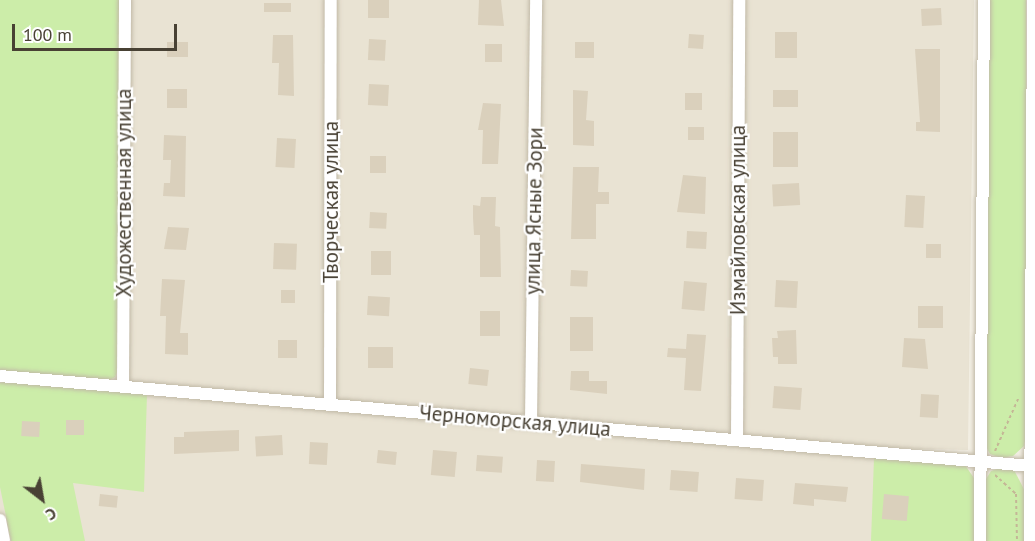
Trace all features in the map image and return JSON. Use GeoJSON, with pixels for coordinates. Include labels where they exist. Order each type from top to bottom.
{"type":"FeatureCollection","features":[{"type":"Feature","properties":{"kind":"street","name":"Художественная улица"},"geometry":{"type":"LineString","coordinates":[[123,387],[125,0]]}},
{"type":"Feature","properties":{"kind":"street","name":"Творческая улица"},"geometry":{"type":"LineString","coordinates":[[330,404],[331,0]]}},
{"type":"Feature","properties":{"kind":"street","name":"улица Ясные Зори"},"geometry":{"type":"LineString","coordinates":[[531,422],[536,0]]}},
{"type":"Feature","properties":{"kind":"street","name":"Измайловская улица"},"geometry":{"type":"LineString","coordinates":[[737,440],[739,0]]}},
{"type":"Feature","properties":{"kind":"street"},"geometry":{"type":"LineString","coordinates":[[980,541],[984,0]]}},
{"type":"Feature","properties":{"kind":"street"},"geometry":{"type":"LineString","coordinates":[[1030,541],[1033,471],[1034,0]]}},
{"type":"Feature","properties":{"kind":"street","name":"Черноморская улица"},"geometry":{"type":"LineString","coordinates":[[0,376],[981,462],[1033,471]]}},
{"type":"Feature","properties":{"kind":"street"},"geometry":{"type":"LineString","coordinates":[[0,520],[4,541]]}},
{"type":"Feature","properties":{"kind":"path"},"geometry":{"type":"LineString","coordinates":[[995,458],[995,449],[1018,398]]}},
{"type":"Feature","properties":{"kind":"path"},"geometry":{"type":"LineString","coordinates":[[995,466],[995,475],[1016,494],[1017,541]]}},
{"type":"Feature","properties":{"kind":"shaded area"},"geometry":{"type":"Polygon","coordinates":[[[0,0],[974,0],[968,450],[884,448],[879,541],[0,541],[0,0]]]}},
{"type":"Feature","properties":{"kind":"green space"},"geometry":{"type":"Polygon","coordinates":[[[0,0],[121,0],[119,367],[115,377],[106,382],[0,372],[0,0]]]}},
{"type":"Feature","properties":{"kind":"green space"},"geometry":{"type":"Polygon","coordinates":[[[987,0],[1026,0],[1027,432],[1024,446],[1013,456],[1001,458],[990,454],[983,441],[987,0]]]}},
{"type":"Feature","properties":{"kind":"green space"},"geometry":{"type":"Polygon","coordinates":[[[6,381],[147,394],[144,492],[73,483],[85,541],[11,541],[0,487],[0,383],[6,381]]]}},
{"type":"Feature","properties":{"kind":"green space"},"geometry":{"type":"Polygon","coordinates":[[[874,458],[965,465],[976,481],[974,541],[871,541],[874,458]]]}},
{"type":"Feature","properties":{"kind":"green space"},"geometry":{"type":"Polygon","coordinates":[[[1000,468],[1014,470],[1027,495],[1026,541],[984,541],[986,479],[991,471],[1000,468]]]}},
{"type":"Feature","properties":{"kind":"building"},"geometry":{"type":"Polygon","coordinates":[[[368,0],[389,0],[389,18],[368,18],[368,0]]]}},
{"type":"Feature","properties":{"kind":"building"},"geometry":{"type":"Polygon","coordinates":[[[479,0],[501,0],[504,26],[478,25],[479,0]]]}},
{"type":"Feature","properties":{"kind":"building"},"geometry":{"type":"Polygon","coordinates":[[[264,3],[291,3],[291,12],[264,12],[264,3]]]}},
{"type":"Feature","properties":{"kind":"building"},"geometry":{"type":"Polygon","coordinates":[[[941,8],[942,25],[922,26],[921,9],[941,8]]]}},
{"type":"Feature","properties":{"kind":"building"},"geometry":{"type":"Polygon","coordinates":[[[775,32],[797,32],[797,58],[775,58],[775,32]]]}},
{"type":"Feature","properties":{"kind":"building"},"geometry":{"type":"Polygon","coordinates":[[[689,34],[704,35],[703,49],[688,48],[689,34]]]}},
{"type":"Feature","properties":{"kind":"building"},"geometry":{"type":"Polygon","coordinates":[[[273,35],[293,35],[294,96],[278,95],[279,63],[272,63],[273,35]]]}},
{"type":"Feature","properties":{"kind":"building"},"geometry":{"type":"Polygon","coordinates":[[[369,39],[386,40],[385,61],[368,60],[369,39]]]}},
{"type":"Feature","properties":{"kind":"building"},"geometry":{"type":"Polygon","coordinates":[[[167,42],[188,42],[188,57],[167,57],[167,42]]]}},
{"type":"Feature","properties":{"kind":"building"},"geometry":{"type":"Polygon","coordinates":[[[575,42],[594,42],[594,58],[575,58],[575,42]]]}},
{"type":"Feature","properties":{"kind":"building"},"geometry":{"type":"Polygon","coordinates":[[[485,44],[502,44],[502,62],[485,62],[485,44]]]}},
{"type":"Feature","properties":{"kind":"building"},"geometry":{"type":"Polygon","coordinates":[[[915,49],[940,49],[940,132],[916,131],[916,122],[920,122],[915,49]]]}},
{"type":"Feature","properties":{"kind":"building"},"geometry":{"type":"Polygon","coordinates":[[[369,84],[389,85],[388,106],[368,105],[369,84]]]}},
{"type":"Feature","properties":{"kind":"building"},"geometry":{"type":"Polygon","coordinates":[[[167,89],[187,89],[187,108],[167,108],[167,89]]]}},
{"type":"Feature","properties":{"kind":"building"},"geometry":{"type":"Polygon","coordinates":[[[573,90],[588,91],[586,120],[594,121],[594,146],[573,145],[573,90]]]}},
{"type":"Feature","properties":{"kind":"building"},"geometry":{"type":"Polygon","coordinates":[[[773,90],[798,90],[798,107],[773,107],[773,90]]]}},
{"type":"Feature","properties":{"kind":"building"},"geometry":{"type":"Polygon","coordinates":[[[685,93],[702,93],[702,110],[685,110],[685,93]]]}},
{"type":"Feature","properties":{"kind":"building"},"geometry":{"type":"Polygon","coordinates":[[[483,103],[501,104],[498,164],[482,164],[483,130],[478,130],[483,103]]]}},
{"type":"Feature","properties":{"kind":"building"},"geometry":{"type":"Polygon","coordinates":[[[688,127],[704,127],[704,140],[688,140],[688,127]]]}},
{"type":"Feature","properties":{"kind":"building"},"geometry":{"type":"Polygon","coordinates":[[[773,132],[798,132],[798,167],[773,167],[773,132]]]}},
{"type":"Feature","properties":{"kind":"building"},"geometry":{"type":"Polygon","coordinates":[[[164,135],[186,136],[185,197],[163,196],[164,183],[170,183],[171,160],[163,160],[164,135]]]}},
{"type":"Feature","properties":{"kind":"building"},"geometry":{"type":"Polygon","coordinates":[[[277,138],[296,139],[294,168],[275,167],[277,138]]]}},
{"type":"Feature","properties":{"kind":"building"},"geometry":{"type":"Polygon","coordinates":[[[370,156],[386,156],[386,173],[370,173],[370,156]]]}},
{"type":"Feature","properties":{"kind":"building"},"geometry":{"type":"Polygon","coordinates":[[[573,167],[599,167],[598,192],[609,192],[609,204],[596,204],[596,239],[571,239],[573,167]]]}},
{"type":"Feature","properties":{"kind":"building"},"geometry":{"type":"Polygon","coordinates":[[[683,175],[706,177],[705,214],[677,212],[683,175]]]}},
{"type":"Feature","properties":{"kind":"building"},"geometry":{"type":"Polygon","coordinates":[[[799,183],[800,205],[773,206],[772,184],[799,183]]]}},
{"type":"Feature","properties":{"kind":"building"},"geometry":{"type":"Polygon","coordinates":[[[906,195],[925,196],[923,228],[904,227],[906,195]]]}},
{"type":"Feature","properties":{"kind":"building"},"geometry":{"type":"Polygon","coordinates":[[[481,197],[496,197],[495,226],[500,227],[501,277],[480,277],[480,235],[474,235],[473,205],[480,206],[481,197]]]}},
{"type":"Feature","properties":{"kind":"building"},"geometry":{"type":"Polygon","coordinates":[[[370,212],[387,213],[386,229],[369,228],[370,212]]]}},
{"type":"Feature","properties":{"kind":"building"},"geometry":{"type":"Polygon","coordinates":[[[168,227],[189,228],[186,250],[164,249],[168,227]]]}},
{"type":"Feature","properties":{"kind":"building"},"geometry":{"type":"Polygon","coordinates":[[[687,231],[707,232],[706,249],[686,248],[687,231]]]}},
{"type":"Feature","properties":{"kind":"building"},"geometry":{"type":"Polygon","coordinates":[[[274,243],[297,244],[296,270],[273,269],[274,243]]]}},
{"type":"Feature","properties":{"kind":"building"},"geometry":{"type":"Polygon","coordinates":[[[926,244],[941,244],[941,258],[926,258],[926,244]]]}},
{"type":"Feature","properties":{"kind":"building"},"geometry":{"type":"Polygon","coordinates":[[[371,251],[391,251],[391,275],[371,275],[371,251]]]}},
{"type":"Feature","properties":{"kind":"building"},"geometry":{"type":"Polygon","coordinates":[[[571,270],[588,271],[587,287],[570,286],[571,270]]]}},
{"type":"Feature","properties":{"kind":"building"},"geometry":{"type":"Polygon","coordinates":[[[162,279],[185,280],[180,333],[188,333],[188,355],[165,354],[166,316],[160,316],[162,279]]]}},
{"type":"Feature","properties":{"kind":"building"},"geometry":{"type":"Polygon","coordinates":[[[776,280],[798,281],[797,308],[775,307],[776,280]]]}},
{"type":"Feature","properties":{"kind":"building"},"geometry":{"type":"Polygon","coordinates":[[[684,281],[707,283],[704,311],[682,309],[684,281]]]}},
{"type":"Feature","properties":{"kind":"building"},"geometry":{"type":"Polygon","coordinates":[[[281,290],[295,290],[295,303],[281,303],[281,290]]]}},
{"type":"Feature","properties":{"kind":"building"},"geometry":{"type":"Polygon","coordinates":[[[368,296],[390,297],[389,316],[367,315],[368,296]]]}},
{"type":"Feature","properties":{"kind":"building"},"geometry":{"type":"Polygon","coordinates":[[[918,306],[943,306],[943,328],[918,328],[918,306]]]}},
{"type":"Feature","properties":{"kind":"building"},"geometry":{"type":"Polygon","coordinates":[[[480,311],[500,311],[500,336],[480,336],[480,311]]]}},
{"type":"Feature","properties":{"kind":"building"},"geometry":{"type":"Polygon","coordinates":[[[570,317],[593,317],[593,351],[570,351],[570,317]]]}},
{"type":"Feature","properties":{"kind":"building"},"geometry":{"type":"Polygon","coordinates":[[[796,330],[797,364],[778,364],[778,357],[773,357],[772,338],[778,338],[777,331],[796,330]]]}},
{"type":"Feature","properties":{"kind":"building"},"geometry":{"type":"Polygon","coordinates":[[[687,334],[706,335],[701,391],[684,390],[686,358],[667,357],[668,348],[686,349],[687,334]]]}},
{"type":"Feature","properties":{"kind":"building"},"geometry":{"type":"Polygon","coordinates":[[[904,338],[925,339],[928,369],[902,367],[904,338]]]}},
{"type":"Feature","properties":{"kind":"building"},"geometry":{"type":"Polygon","coordinates":[[[278,340],[297,340],[297,358],[278,358],[278,340]]]}},
{"type":"Feature","properties":{"kind":"building"},"geometry":{"type":"Polygon","coordinates":[[[368,347],[393,347],[393,368],[368,368],[368,347]]]}},
{"type":"Feature","properties":{"kind":"building"},"geometry":{"type":"Polygon","coordinates":[[[470,368],[489,370],[487,386],[468,384],[470,368]]]}},
{"type":"Feature","properties":{"kind":"building"},"geometry":{"type":"Polygon","coordinates":[[[571,371],[589,371],[589,381],[607,381],[607,394],[570,390],[571,371]]]}},
{"type":"Feature","properties":{"kind":"building"},"geometry":{"type":"Polygon","coordinates":[[[774,386],[802,388],[800,410],[772,408],[774,386]]]}},
{"type":"Feature","properties":{"kind":"building"},"geometry":{"type":"Polygon","coordinates":[[[921,394],[939,395],[938,418],[920,417],[921,394]]]}},
{"type":"Feature","properties":{"kind":"building"},"geometry":{"type":"Polygon","coordinates":[[[66,420],[84,420],[84,435],[66,435],[66,420]]]}},
{"type":"Feature","properties":{"kind":"building"},"geometry":{"type":"Polygon","coordinates":[[[22,421],[40,422],[39,437],[21,436],[22,421]]]}},
{"type":"Feature","properties":{"kind":"building"},"geometry":{"type":"Polygon","coordinates":[[[239,430],[239,451],[174,454],[174,437],[184,437],[184,432],[239,430]]]}},
{"type":"Feature","properties":{"kind":"building"},"geometry":{"type":"Polygon","coordinates":[[[282,435],[283,455],[256,456],[255,436],[282,435]]]}},
{"type":"Feature","properties":{"kind":"building"},"geometry":{"type":"Polygon","coordinates":[[[310,442],[328,443],[327,465],[309,464],[310,442]]]}},
{"type":"Feature","properties":{"kind":"building"},"geometry":{"type":"Polygon","coordinates":[[[378,450],[397,452],[396,465],[377,463],[378,450]]]}},
{"type":"Feature","properties":{"kind":"building"},"geometry":{"type":"Polygon","coordinates":[[[433,450],[457,452],[455,477],[431,475],[433,450]]]}},
{"type":"Feature","properties":{"kind":"building"},"geometry":{"type":"Polygon","coordinates":[[[477,455],[503,457],[502,473],[476,471],[477,455]]]}},
{"type":"Feature","properties":{"kind":"building"},"geometry":{"type":"Polygon","coordinates":[[[537,460],[555,461],[554,482],[536,481],[537,460]]]}},
{"type":"Feature","properties":{"kind":"building"},"geometry":{"type":"Polygon","coordinates":[[[581,464],[645,469],[644,490],[580,482],[581,464]]]}},
{"type":"Feature","properties":{"kind":"building"},"geometry":{"type":"Polygon","coordinates":[[[671,470],[699,472],[698,492],[670,490],[671,470]]]}},
{"type":"Feature","properties":{"kind":"building"},"geometry":{"type":"Polygon","coordinates":[[[736,478],[764,480],[762,501],[735,499],[736,478]]]}},
{"type":"Feature","properties":{"kind":"building"},"geometry":{"type":"Polygon","coordinates":[[[795,483],[848,487],[846,502],[814,499],[814,506],[793,504],[795,483]]]}},
{"type":"Feature","properties":{"kind":"building"},"geometry":{"type":"Polygon","coordinates":[[[100,494],[118,496],[117,508],[99,506],[100,494]]]}},
{"type":"Feature","properties":{"kind":"building"},"geometry":{"type":"Polygon","coordinates":[[[884,494],[909,496],[907,521],[882,519],[884,494]]]}}]}
